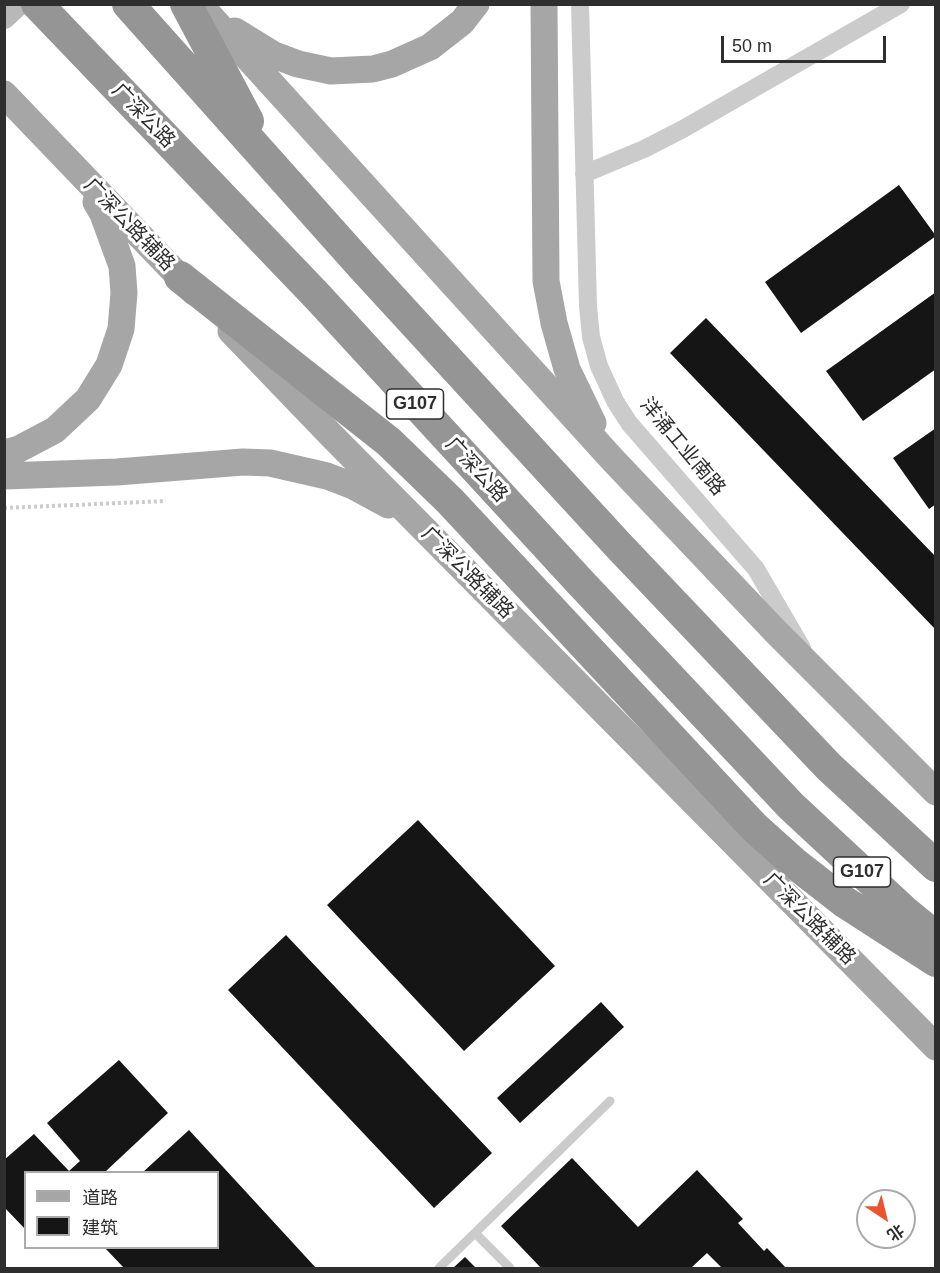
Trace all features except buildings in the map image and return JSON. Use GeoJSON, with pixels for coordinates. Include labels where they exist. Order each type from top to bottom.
{"type":"FeatureCollection","features":[{"type":"Feature","properties":{"kind":"highway","name":"广深公路"},"geometry":{"type":"LineString","coordinates":[[37,4],[317,296],[564,565],[791,806],[905,912],[936,937]]}},
{"type":"Feature","properties":{"kind":"highway","name":"G107"},"geometry":{"type":"LineString","coordinates":[[128,4],[273,167],[618,545],[829,767],[936,866]]}},
{"type":"Feature","properties":{"kind":"highway"},"geometry":{"type":"LineString","coordinates":[[195,5],[273,167]]}},
{"type":"Feature","properties":{"kind":"highway"},"geometry":{"type":"LineString","coordinates":[[180,277],[389,442],[420,471],[754,827],[793,862],[843,901],[936,961]]}},
{"type":"Feature","properties":{"kind":"main road"},"geometry":{"type":"LineString","coordinates":[[4,17],[18,4]]}},
{"type":"Feature","properties":{"kind":"main road"},"geometry":{"type":"LineString","coordinates":[[195,5],[274,55],[298,64],[331,71],[382,67],[430,47],[462,22],[476,4]]}},
{"type":"Feature","properties":{"kind":"main road"},"geometry":{"type":"LineString","coordinates":[[544,4],[546,281],[554,323],[567,369],[612,459]]}},
{"type":"Feature","properties":{"kind":"main road"},"geometry":{"type":"LineString","coordinates":[[195,5],[612,459],[818,674],[936,792]]}},
{"type":"Feature","properties":{"kind":"main road","name":"广深公路辅路"},"geometry":{"type":"LineString","coordinates":[[4,94],[432,538],[936,1047]]}},
{"type":"Feature","properties":{"kind":"main road"},"geometry":{"type":"LineString","coordinates":[[4,453],[19,449],[55,430],[88,399],[109,365],[121,329],[124,293],[122,266],[103,214],[78,173]]}},
{"type":"Feature","properties":{"kind":"main road"},"geometry":{"type":"LineString","coordinates":[[4,476],[117,472],[243,462],[270,463],[327,476],[353,486],[381,500],[432,538]]}},
{"type":"Feature","properties":{"kind":"street","name":"洋涌工业南路"},"geometry":{"type":"LineString","coordinates":[[580,4],[589,322],[596,354],[609,389],[622,412],[756,569],[818,674]]}},
{"type":"Feature","properties":{"kind":"street"},"geometry":{"type":"LineString","coordinates":[[585,174],[644,149],[683,129],[901,4]]}},
{"type":"Feature","properties":{"kind":"lane"},"geometry":{"type":"LineString","coordinates":[[438,1269],[610,1101]]}},
{"type":"Feature","properties":{"kind":"lane"},"geometry":{"type":"LineString","coordinates":[[475,1233],[510,1269]]}},
{"type":"Feature","properties":{"kind":"path"},"geometry":{"type":"LineString","coordinates":[[4,508],[166,501]]}}]}
